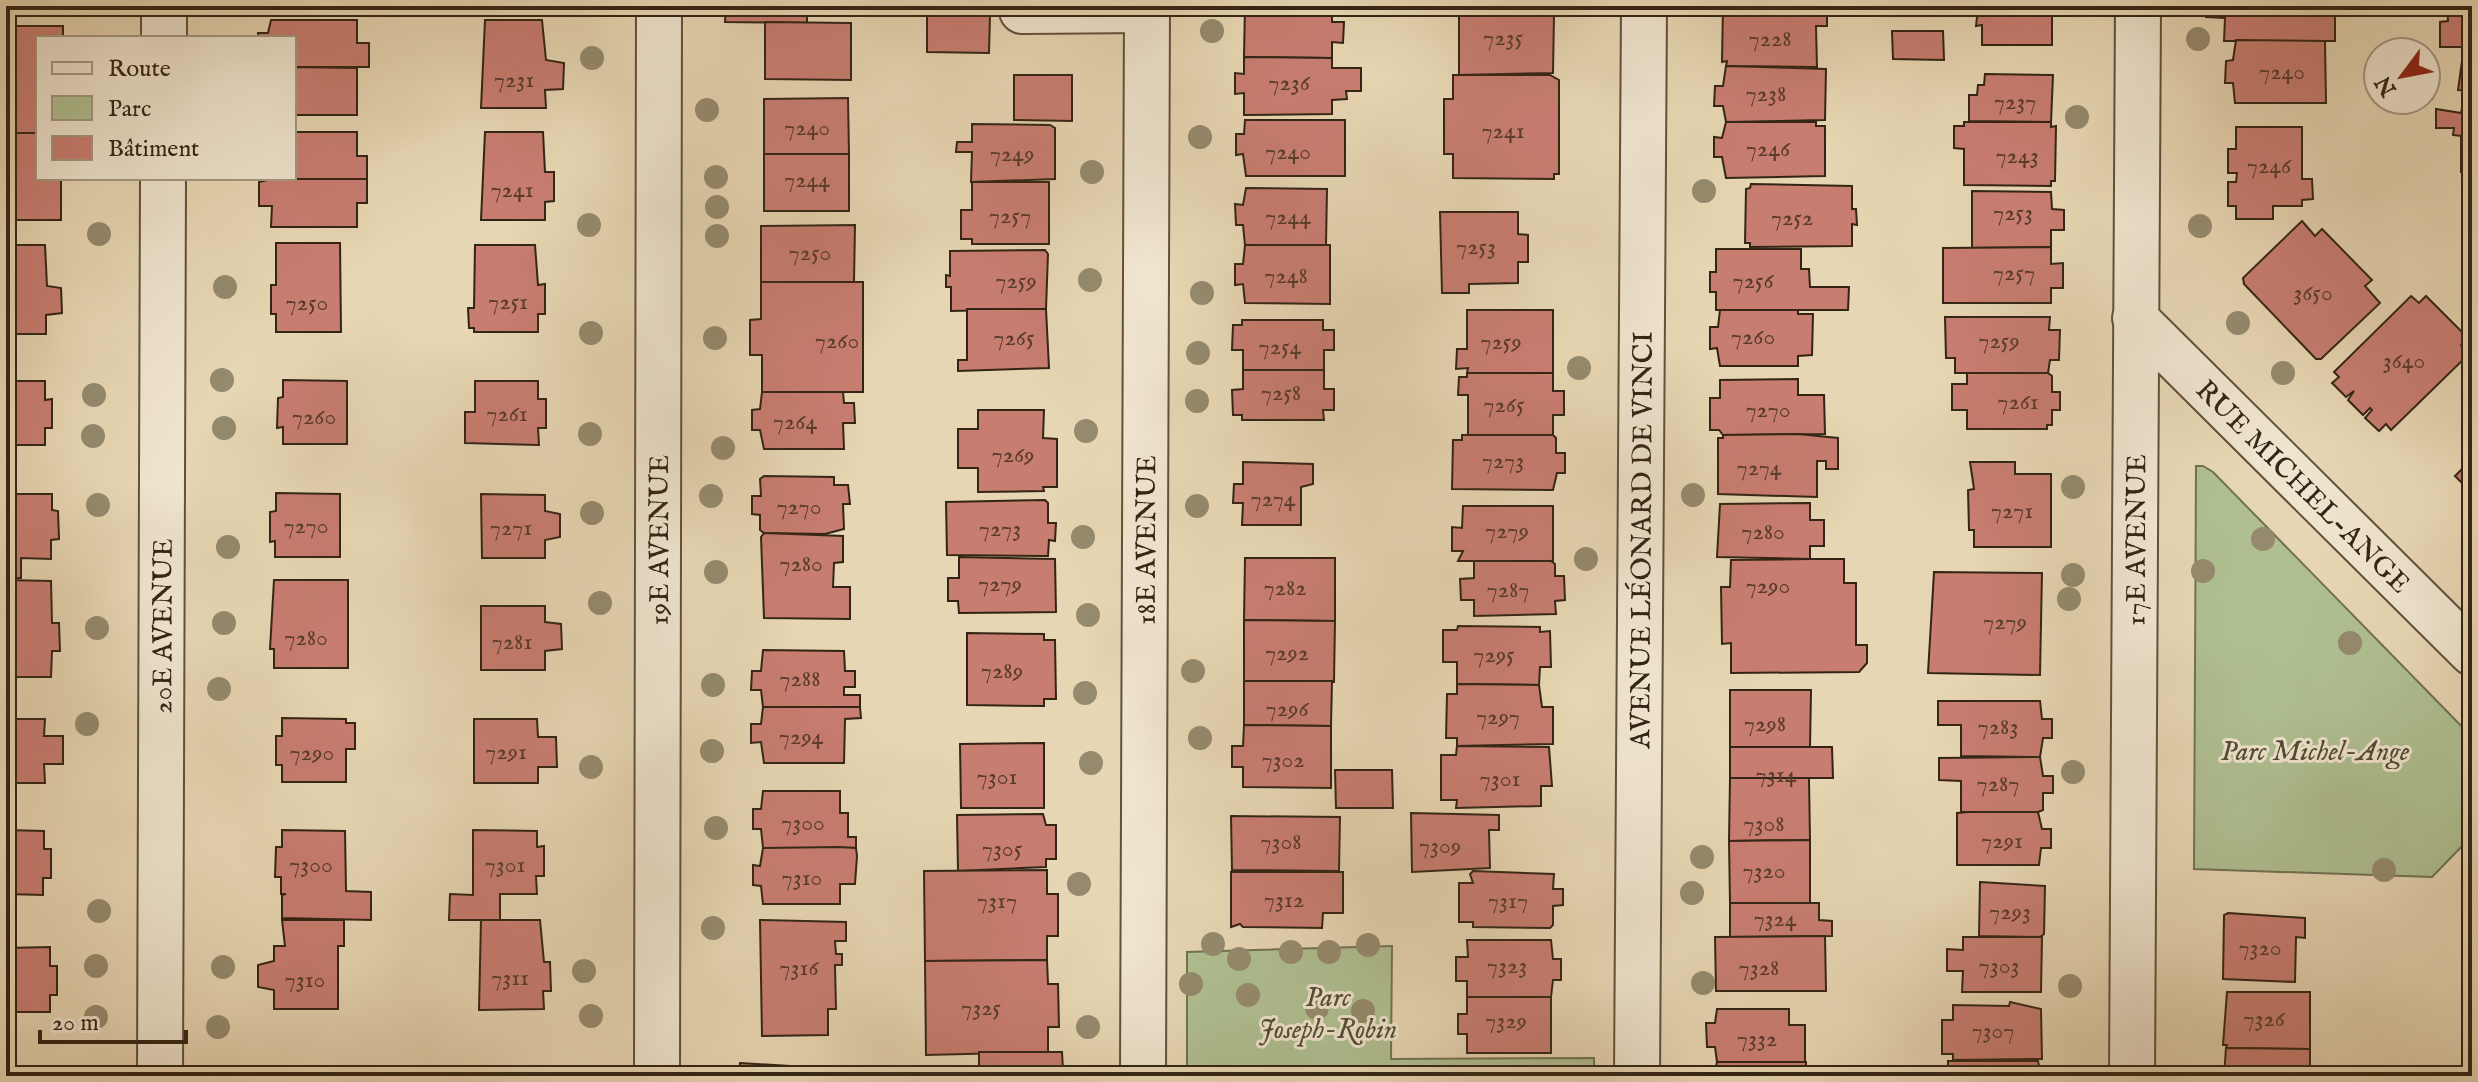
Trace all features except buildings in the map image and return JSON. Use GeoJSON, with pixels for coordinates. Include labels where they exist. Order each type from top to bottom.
{"type":"FeatureCollection","features":[{"type":"Feature","properties":{"kind":"street"},"geometry":{"type":"LineString","coordinates":[[164,6],[164,36]]}},
{"type":"Feature","properties":{"kind":"street","name":"19E AVENUE"},"geometry":{"type":"LineString","coordinates":[[657,1076],[659,6]]}},
{"type":"Feature","properties":{"kind":"street"},"geometry":{"type":"LineString","coordinates":[[1022,6],[1022,11],[1147,8]]}},
{"type":"Feature","properties":{"kind":"street","name":"AVENUE LÉONARD DE VINCI"},"geometry":{"type":"LineString","coordinates":[[1637,1076],[1644,6]]}},
{"type":"Feature","properties":{"kind":"street","name":"17E AVENUE"},"geometry":{"type":"LineString","coordinates":[[2132,1076],[2138,6]]}},
{"type":"Feature","properties":{"kind":"street","name":"18E AVENUE"},"geometry":{"type":"LineString","coordinates":[[1143,1076],[1147,8]]}},
{"type":"Feature","properties":{"kind":"street","name":"20E AVENUE"},"geometry":{"type":"LineString","coordinates":[[160,1076],[163,180]]}},
{"type":"Feature","properties":{"kind":"street","name":"RUE MICHEL-ANGE"},"geometry":{"type":"LineString","coordinates":[[2135,318],[2472,653]]}},
{"type":"Feature","properties":{"kind":"green space","name":"Parc Michel-Ange"},"geometry":{"type":"Polygon","coordinates":[[[2196,466],[2213,472],[2472,737],[2472,836],[2432,877],[2194,869],[2196,466]]]}},
{"type":"Feature","properties":{"kind":"green space","name":"Parc Joseph-Robin"},"geometry":{"type":"Polygon","coordinates":[[[1392,946],[1391,1059],[1594,1058],[1594,1076],[1187,1076],[1187,952],[1392,946]]]}}]}
